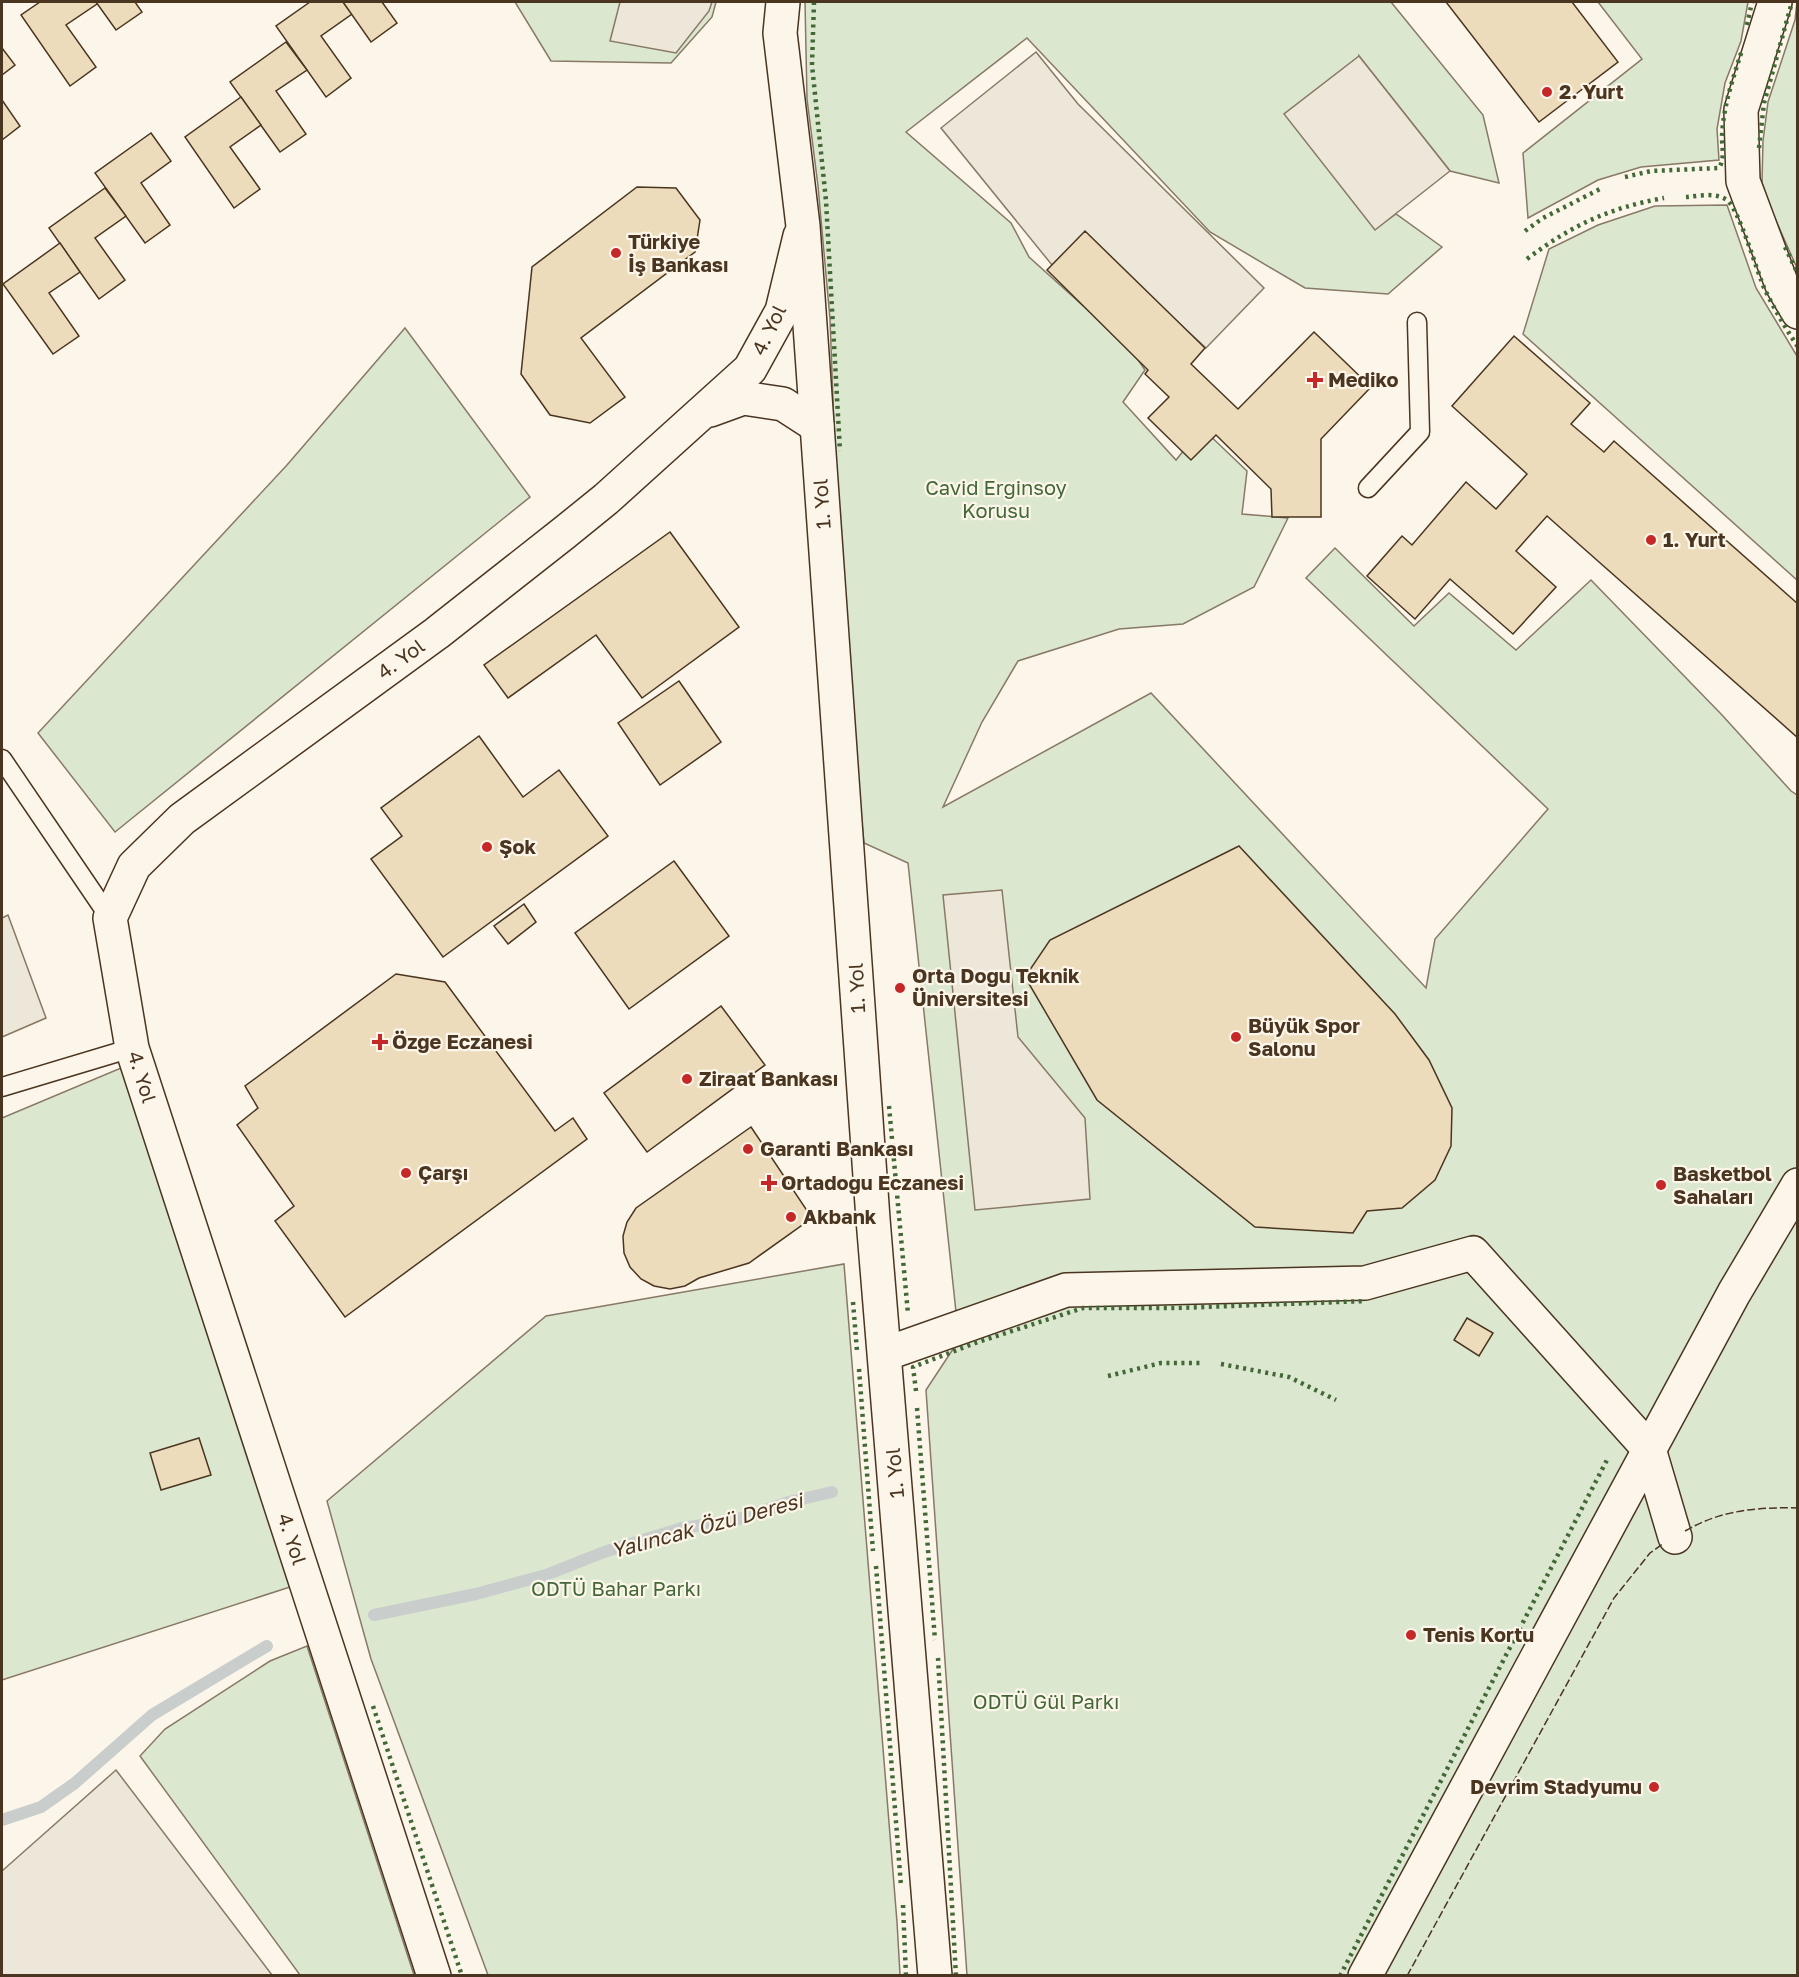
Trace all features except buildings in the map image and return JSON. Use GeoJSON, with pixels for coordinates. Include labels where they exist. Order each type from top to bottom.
{"type":"FeatureCollection","features":[{"type":"Feature","properties":{"kind":"street","name":"1. Yol"},"geometry":{"type":"LineString","coordinates":[[783,2],[780,33],[803,226],[873,1219],[935,1976]]}},
{"type":"Feature","properties":{"kind":"street"},"geometry":{"type":"LineString","coordinates":[[1774,2],[1741,110],[1743,182],[1782,285],[1797,312]]}},
{"type":"Feature","properties":{"kind":"street","name":"4. Yol"},"geometry":{"type":"LineString","coordinates":[[434,1976],[132,1048],[110,918],[134,866],[183,819],[455,619],[606,499],[750,369],[782,310],[803,226]]}},
{"type":"Feature","properties":{"kind":"street","name":"4. Yol"},"geometry":{"type":"LineString","coordinates":[[700,414],[743,398],[783,404],[817,426]]}},
{"type":"Feature","properties":{"kind":"street"},"geometry":{"type":"LineString","coordinates":[[1365,1976],[1734,1293],[1797,1185]]}},
{"type":"Feature","properties":{"kind":"street"},"geometry":{"type":"LineString","coordinates":[[885,1354],[1066,1290],[1365,1283],[1473,1253],[1649,1449],[1675,1537]]}},
{"type":"Feature","properties":{"kind":"lane"},"geometry":{"type":"LineString","coordinates":[[1368,488],[1420,432],[1417,322]]}},
{"type":"Feature","properties":{"kind":"lane"},"geometry":{"type":"LineString","coordinates":[[2,759],[110,918]]}},
{"type":"Feature","properties":{"kind":"lane"},"geometry":{"type":"LineString","coordinates":[[2,1087],[132,1048]]}},
{"type":"Feature","properties":{"kind":"green space"},"geometry":{"type":"Polygon","coordinates":[[[515,2],[716,2],[712,17],[671,63],[551,61],[515,2]]]}},
{"type":"Feature","properties":{"kind":"green space"},"geometry":{"type":"Polygon","coordinates":[[[805,2],[1391,2],[1483,115],[1499,183],[1450,171],[1359,56],[1375,229],[1396,214],[1442,247],[1388,294],[1305,288],[1210,232],[1027,38],[906,132],[1011,223],[1029,257],[1130,348],[1145,370],[1123,402],[1176,460],[1202,428],[1247,471],[1242,514],[1288,518],[1254,587],[1183,624],[1119,629],[1018,661],[982,722],[943,807],[1151,693],[1426,988],[1435,939],[1548,809],[1306,578],[1335,548],[1414,626],[1449,593],[1516,650],[1591,580],[1797,795],[1797,1975],[967,1975],[926,1390],[959,1340],[908,863],[864,843],[841,621],[830,319],[818,186],[807,99],[805,2]]]}},
{"type":"Feature","properties":{"kind":"green space"},"geometry":{"type":"Polygon","coordinates":[[[1598,2],[1748,2],[1741,41],[1725,83],[1717,129],[1719,160],[1641,167],[1598,180],[1528,218],[1523,153],[1642,59],[1598,2]]]}},
{"type":"Feature","properties":{"kind":"green space"},"geometry":{"type":"Polygon","coordinates":[[[1797,2],[1797,268],[1762,183],[1763,141],[1768,102],[1795,20],[1797,2]]]}},
{"type":"Feature","properties":{"kind":"green space"},"geometry":{"type":"Polygon","coordinates":[[[1727,205],[1756,288],[1797,356],[1797,580],[1523,334],[1549,249],[1598,225],[1655,206],[1727,205]]]}},
{"type":"Feature","properties":{"kind":"green space"},"geometry":{"type":"Polygon","coordinates":[[[405,328],[530,497],[115,832],[38,733],[287,465],[405,328]]]}},
{"type":"Feature","properties":{"kind":"green space"},"geometry":{"type":"Polygon","coordinates":[[[121,1068],[290,1587],[2,1680],[2,1118],[121,1068]]]}},
{"type":"Feature","properties":{"kind":"green space","name":"ODTÜ Bahar Parkı"},"geometry":{"type":"Polygon","coordinates":[[[844,1264],[900,1975],[488,1975],[371,1659],[327,1501],[546,1316],[844,1264]]]}},
{"type":"Feature","properties":{"kind":"green space"},"geometry":{"type":"Polygon","coordinates":[[[307,1646],[414,1975],[300,1975],[140,1756],[165,1729],[270,1661],[307,1646]]]}},
{"type":"Feature","properties":{"kind":"shaded area"},"geometry":{"type":"Polygon","coordinates":[[[620,2],[712,2],[709,11],[676,53],[610,41],[620,2]]]}},
{"type":"Feature","properties":{"kind":"shaded area"},"geometry":{"type":"Polygon","coordinates":[[[1036,52],[1078,104],[1264,288],[1206,348],[1083,236],[1052,265],[941,128],[1036,52]]]}},
{"type":"Feature","properties":{"kind":"shaded area"},"geometry":{"type":"Polygon","coordinates":[[[1359,56],[1450,171],[1375,230],[1284,114],[1359,56]]]}},
{"type":"Feature","properties":{"kind":"shaded area"},"geometry":{"type":"Polygon","coordinates":[[[1002,890],[1018,1037],[1085,1118],[1090,1199],[975,1210],[943,895],[1002,890]]]}},
{"type":"Feature","properties":{"kind":"shaded area"},"geometry":{"type":"Polygon","coordinates":[[[8,915],[46,1018],[2,1037],[2,918],[8,915]]]}},
{"type":"Feature","properties":{"kind":"shaded area"},"geometry":{"type":"Polygon","coordinates":[[[116,1770],[272,1975],[2,1975],[2,1871],[116,1770]]]}},
{"type":"Feature","properties":{"kind":"waterway","name":"Yalıncak Özü Deresi"},"geometry":{"type":"LineString","coordinates":[[374,1615],[476,1594],[546,1575],[604,1552],[682,1528],[736,1520],[789,1502],[832,1492]]}},
{"type":"Feature","properties":{"kind":"waterway","name":"Yalıncak Özü Deresi"},"geometry":{"type":"LineString","coordinates":[[2,1820],[41,1807],[75,1783],[152,1715],[267,1646]]}},
{"type":"Feature","properties":{"kind":"hedge"},"geometry":{"type":"LineString","coordinates":[[814,2],[812,65],[826,201],[840,451]]}},
{"type":"Feature","properties":{"kind":"hedge"},"geometry":{"type":"LineString","coordinates":[[1747,25],[1752,2]]}},
{"type":"Feature","properties":{"kind":"hedge"},"geometry":{"type":"LineString","coordinates":[[1759,148],[1764,103],[1792,2]]}},
{"type":"Feature","properties":{"kind":"hedge"},"geometry":{"type":"LineString","coordinates":[[1625,177],[1651,171],[1719,168],[1723,157],[1722,137],[1726,103],[1742,50]]}},
{"type":"Feature","properties":{"kind":"hedge"},"geometry":{"type":"LineString","coordinates":[[1525,231],[1543,218],[1602,188]]}},
{"type":"Feature","properties":{"kind":"hedge"},"geometry":{"type":"LineString","coordinates":[[1686,197],[1717,196],[1727,200],[1732,206],[1765,290],[1798,347]]}},
{"type":"Feature","properties":{"kind":"hedge"},"geometry":{"type":"LineString","coordinates":[[1527,259],[1592,219],[1626,207],[1664,198]]}},
{"type":"Feature","properties":{"kind":"hedge"},"geometry":{"type":"LineString","coordinates":[[1785,247],[1798,274]]}},
{"type":"Feature","properties":{"kind":"hedge"},"geometry":{"type":"LineString","coordinates":[[889,1106],[908,1314]]}},
{"type":"Feature","properties":{"kind":"hedge"},"geometry":{"type":"LineString","coordinates":[[916,1391],[913,1367],[975,1343],[1083,1308],[1178,1308],[1366,1301]]}},
{"type":"Feature","properties":{"kind":"hedge"},"geometry":{"type":"LineString","coordinates":[[853,1302],[857,1351]]}},
{"type":"Feature","properties":{"kind":"hedge"},"geometry":{"type":"LineString","coordinates":[[1108,1376],[1161,1363],[1201,1363]]}},
{"type":"Feature","properties":{"kind":"hedge"},"geometry":{"type":"LineString","coordinates":[[1221,1364],[1289,1377],[1336,1400]]}},
{"type":"Feature","properties":{"kind":"hedge"},"geometry":{"type":"LineString","coordinates":[[859,1369],[873,1551]]}},
{"type":"Feature","properties":{"kind":"hedge"},"geometry":{"type":"LineString","coordinates":[[917,1408],[935,1640]]}},
{"type":"Feature","properties":{"kind":"hedge"},"geometry":{"type":"LineString","coordinates":[[1340,1976],[1608,1458]]}},
{"type":"Feature","properties":{"kind":"hedge"},"geometry":{"type":"LineString","coordinates":[[876,1566],[901,1886]]}},
{"type":"Feature","properties":{"kind":"hedge"},"geometry":{"type":"LineString","coordinates":[[938,1658],[956,1976]]}},
{"type":"Feature","properties":{"kind":"hedge"},"geometry":{"type":"LineString","coordinates":[[373,1706],[462,1976]]}},
{"type":"Feature","properties":{"kind":"hedge"},"geometry":{"type":"LineString","coordinates":[[903,1905],[906,1976]]}},
{"type":"Feature","properties":{"kind":"fence"},"geometry":{"type":"LineString","coordinates":[[1685,1531],[1712,1518],[1740,1511],[1798,1508]]}},
{"type":"Feature","properties":{"kind":"fence"},"geometry":{"type":"LineString","coordinates":[[1407,1976],[1614,1598],[1650,1553],[1664,1543]]}},
{"type":"Feature","properties":{"kind":"place","name":"2. Yurt"},"geometry":{"type":"Point","coordinates":[1547,92]}},
{"type":"Feature","properties":{"kind":"place","name":"Türkiye İş Bankası"},"geometry":{"type":"Point","coordinates":[616,253]}},
{"type":"Feature","properties":{"kind":"place","name":"Mediko"},"geometry":{"type":"Point","coordinates":[1315,380]}},
{"type":"Feature","properties":{"kind":"place","name":"1. Yurt"},"geometry":{"type":"Point","coordinates":[1651,540]}},
{"type":"Feature","properties":{"kind":"place","name":"Şok"},"geometry":{"type":"Point","coordinates":[487,847]}},
{"type":"Feature","properties":{"kind":"place","name":"Orta Doğu Teknik Üniversitesi"},"geometry":{"type":"Point","coordinates":[900,988]}},
{"type":"Feature","properties":{"kind":"place","name":"Büyük Spor Salonu"},"geometry":{"type":"Point","coordinates":[1236,1037]}},
{"type":"Feature","properties":{"kind":"place","name":"Özge Eczanesi"},"geometry":{"type":"Point","coordinates":[380,1042]}},
{"type":"Feature","properties":{"kind":"place","name":"Ziraat Bankası"},"geometry":{"type":"Point","coordinates":[687,1079]}},
{"type":"Feature","properties":{"kind":"place","name":"Garanti Bankası"},"geometry":{"type":"Point","coordinates":[748,1149]}},
{"type":"Feature","properties":{"kind":"place","name":"Çarşı"},"geometry":{"type":"Point","coordinates":[406,1173]}},
{"type":"Feature","properties":{"kind":"place","name":"Ortadoğu Eczanesi"},"geometry":{"type":"Point","coordinates":[769,1183]}},
{"type":"Feature","properties":{"kind":"place","name":"Basketbol Sahaları"},"geometry":{"type":"Point","coordinates":[1661,1185]}},
{"type":"Feature","properties":{"kind":"place","name":"Akbank"},"geometry":{"type":"Point","coordinates":[791,1217]}},
{"type":"Feature","properties":{"kind":"place","name":"Tenis Kortu"},"geometry":{"type":"Point","coordinates":[1411,1635]}},
{"type":"Feature","properties":{"kind":"place","name":"Devrim Stadyumu"},"geometry":{"type":"Point","coordinates":[1654,1787]}},
{"type":"Feature","properties":{"kind":"park label","name":"Cavid Erginsoy Korusu"},"geometry":{"type":"Point","coordinates":[996,500]}},
{"type":"Feature","properties":{"kind":"park label","name":"ODTÜ Gül Parkı"},"geometry":{"type":"Point","coordinates":[1046,1702]}}]}
